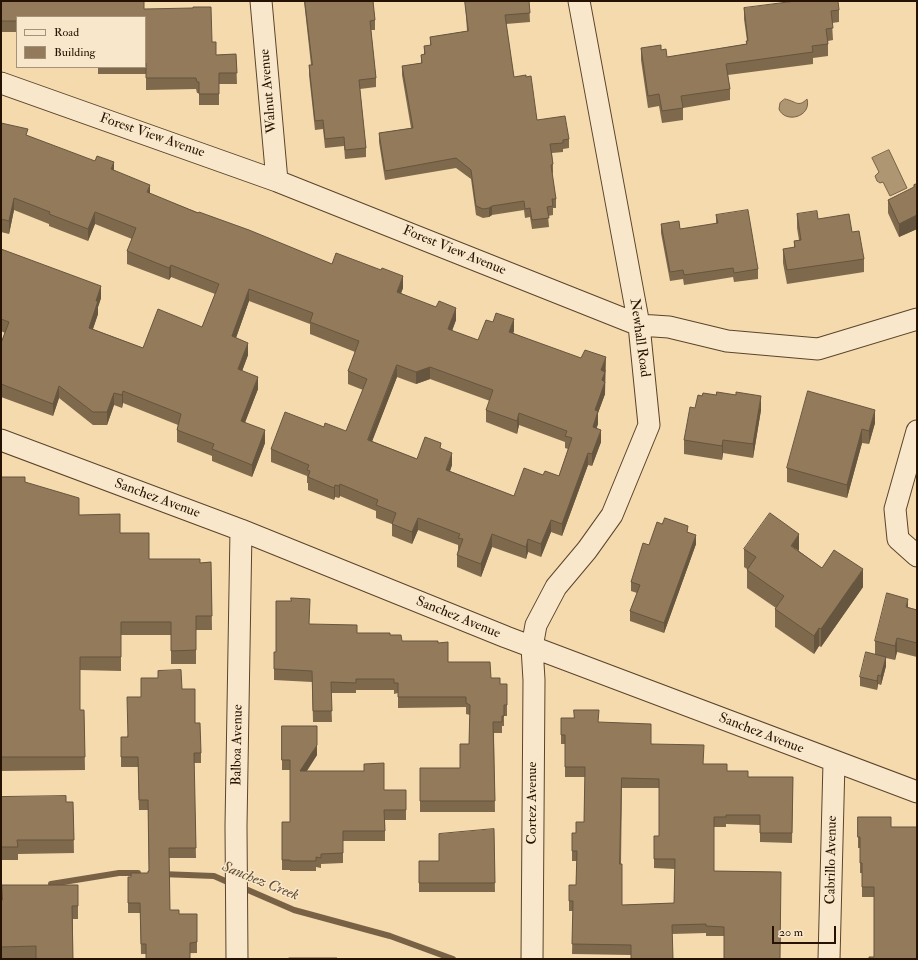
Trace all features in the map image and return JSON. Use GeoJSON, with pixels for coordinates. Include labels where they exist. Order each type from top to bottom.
{"type":"FeatureCollection","features":[{"type":"Feature","properties":{"kind":"street","name":"Walnut Avenue"},"geometry":{"type":"LineString","coordinates":[[261,1],[277,180]]}},
{"type":"Feature","properties":{"kind":"street","name":"Newhall Road"},"geometry":{"type":"LineString","coordinates":[[532,647],[536,625],[556,587],[587,550],[612,515],[649,425],[638,325],[579,1]]}},
{"type":"Feature","properties":{"kind":"street","name":"Forest View Avenue"},"geometry":{"type":"LineString","coordinates":[[1,83],[277,180],[638,325],[669,327],[727,342],[818,349],[916,324]]}},
{"type":"Feature","properties":{"kind":"street"},"geometry":{"type":"LineString","coordinates":[[917,431],[895,509],[898,539],[917,556]]}},
{"type":"Feature","properties":{"kind":"street","name":"Sanchez Avenue"},"geometry":{"type":"LineString","coordinates":[[1,440],[241,530],[532,647],[917,792]]}},
{"type":"Feature","properties":{"kind":"street","name":"Balboa Avenue"},"geometry":{"type":"LineString","coordinates":[[237,959],[236,867],[241,530]]}},
{"type":"Feature","properties":{"kind":"street","name":"Cortez Avenue"},"geometry":{"type":"LineString","coordinates":[[532,647],[534,680],[532,959]]}},
{"type":"Feature","properties":{"kind":"street","name":"Cabrillo Avenue"},"geometry":{"type":"LineString","coordinates":[[830,959],[834,762]]}},
{"type":"Feature","properties":{"kind":"shaded area"},"geometry":{"type":"Polygon","coordinates":[[[785,99],[801,103],[807,99],[806,110],[802,114],[792,117],[782,114],[779,109],[780,103],[785,99]]]}},
{"type":"Feature","properties":{"kind":"shaded area"},"geometry":{"type":"Polygon","coordinates":[[[889,150],[907,188],[890,196],[883,182],[880,183],[877,181],[875,176],[879,172],[872,158],[889,150]]]}},
{"type":"Feature","properties":{"kind":"building"},"geometry":{"type":"Polygon","coordinates":[[[1,1],[144,1],[144,9],[211,7],[212,42],[216,42],[216,55],[236,54],[237,73],[219,73],[219,94],[199,94],[199,82],[197,82],[196,78],[146,78],[146,16],[16,16],[16,21],[1,21],[1,1]]]}},
{"type":"Feature","properties":{"kind":"building"},"geometry":{"type":"Polygon","coordinates":[[[305,1],[373,1],[375,20],[370,21],[376,78],[359,80],[366,148],[345,150],[344,137],[325,139],[323,120],[315,121],[309,65],[312,65],[305,1]]]}},
{"type":"Feature","properties":{"kind":"building"},"geometry":{"type":"Polygon","coordinates":[[[465,1],[529,1],[530,13],[505,15],[514,77],[526,75],[526,77],[531,76],[537,120],[565,116],[569,139],[563,140],[563,143],[550,144],[553,164],[551,165],[556,199],[552,199],[553,206],[547,207],[549,218],[532,220],[530,208],[525,209],[524,201],[492,206],[483,209],[476,206],[471,170],[456,158],[385,171],[379,133],[413,128],[402,66],[422,63],[421,55],[425,54],[424,46],[431,45],[430,37],[468,31],[465,1]]]}},
{"type":"Feature","properties":{"kind":"building"},"geometry":{"type":"Polygon","coordinates":[[[796,1],[838,1],[839,10],[831,11],[833,28],[826,29],[828,44],[812,46],[813,52],[726,64],[730,89],[681,96],[683,108],[662,111],[659,94],[648,96],[641,48],[661,45],[661,50],[666,49],[667,57],[747,44],[746,41],[748,41],[744,8],[796,1]]]}},
{"type":"Feature","properties":{"kind":"building"},"geometry":{"type":"Polygon","coordinates":[[[1,123],[28,129],[26,135],[95,161],[97,156],[114,162],[111,169],[150,185],[147,192],[198,213],[199,212],[249,230],[332,264],[336,253],[381,270],[382,268],[403,276],[397,292],[436,307],[439,301],[456,308],[448,329],[478,340],[486,320],[493,322],[496,313],[514,319],[509,332],[581,358],[585,350],[606,357],[601,370],[605,372],[602,380],[605,382],[595,410],[598,411],[593,427],[601,430],[592,454],[588,453],[562,524],[551,520],[541,544],[528,539],[526,547],[492,534],[481,564],[457,555],[463,539],[458,538],[460,534],[418,518],[412,532],[392,524],[396,513],[376,505],[378,500],[340,484],[339,486],[335,485],[334,488],[308,477],[310,471],[307,470],[309,465],[271,449],[285,412],[324,427],[325,423],[346,431],[367,379],[348,371],[359,341],[310,322],[313,313],[249,289],[232,336],[248,343],[238,369],[258,377],[241,421],[265,430],[252,465],[212,449],[214,444],[177,430],[181,414],[123,391],[122,395],[114,393],[107,412],[93,412],[59,386],[53,404],[1,384],[1,343],[9,322],[1,319],[1,249],[101,286],[96,301],[98,301],[89,328],[143,348],[158,309],[202,327],[219,284],[171,265],[169,268],[127,251],[136,228],[95,212],[88,229],[49,214],[50,212],[14,198],[9,221],[1,219],[1,123]],[[397,365],[368,440],[417,459],[425,437],[441,443],[440,448],[452,453],[446,470],[514,496],[524,468],[543,475],[545,471],[559,476],[572,438],[565,436],[567,431],[519,413],[517,421],[486,410],[493,390],[430,367],[416,372],[397,365]]]}},
{"type":"Feature","properties":{"kind":"building"},"geometry":{"type":"Polygon","coordinates":[[[917,184],[917,215],[899,224],[888,200],[917,184]]]}},
{"type":"Feature","properties":{"kind":"building"},"geometry":{"type":"Polygon","coordinates":[[[748,210],[758,269],[734,273],[733,268],[684,275],[683,270],[670,272],[661,224],[679,221],[680,229],[718,223],[716,215],[748,210]]]}},
{"type":"Feature","properties":{"kind":"building"},"geometry":{"type":"Polygon","coordinates":[[[817,211],[818,219],[849,214],[852,232],[859,231],[864,259],[787,270],[783,249],[795,247],[794,241],[801,240],[797,214],[817,211]]]}},
{"type":"Feature","properties":{"kind":"building"},"geometry":{"type":"Polygon","coordinates":[[[808,391],[875,410],[869,431],[862,429],[847,485],[787,468],[808,391]]]}},
{"type":"Feature","properties":{"kind":"building"},"geometry":{"type":"Polygon","coordinates":[[[717,392],[736,395],[736,392],[761,396],[753,444],[723,440],[722,446],[684,440],[690,407],[695,408],[698,395],[702,396],[703,393],[716,395],[717,392]]]}},
{"type":"Feature","properties":{"kind":"building"},"geometry":{"type":"Polygon","coordinates":[[[1,477],[25,477],[25,482],[79,498],[79,515],[120,514],[120,533],[149,533],[149,559],[200,559],[200,563],[211,562],[212,616],[196,616],[196,650],[171,651],[171,622],[121,622],[121,657],[80,657],[80,710],[84,710],[85,757],[1,757],[1,477]]]}},
{"type":"Feature","properties":{"kind":"building"},"geometry":{"type":"Polygon","coordinates":[[[770,513],[799,534],[791,546],[822,568],[834,550],[863,569],[821,629],[819,628],[814,636],[775,609],[784,596],[747,570],[756,557],[744,549],[770,513]]]}},
{"type":"Feature","properties":{"kind":"building"},"geometry":{"type":"Polygon","coordinates":[[[665,518],[688,526],[687,532],[696,535],[664,623],[630,611],[640,585],[631,582],[643,543],[649,545],[657,522],[662,524],[665,518]]]}},
{"type":"Feature","properties":{"kind":"building"},"geometry":{"type":"Polygon","coordinates":[[[887,593],[908,599],[906,607],[917,610],[917,643],[897,638],[895,646],[875,641],[887,593]]]}},
{"type":"Feature","properties":{"kind":"building"},"geometry":{"type":"Polygon","coordinates":[[[291,598],[310,599],[309,624],[357,625],[357,633],[390,633],[390,635],[401,635],[402,641],[438,641],[438,643],[448,642],[448,662],[490,662],[491,678],[500,678],[500,684],[507,684],[507,705],[504,705],[504,716],[502,716],[502,722],[493,722],[495,801],[420,801],[420,768],[460,768],[460,744],[469,744],[470,705],[466,703],[466,697],[398,697],[398,683],[394,683],[394,679],[356,679],[356,683],[331,682],[332,711],[313,711],[312,671],[274,669],[274,652],[276,652],[276,601],[291,601],[291,598]]]}},
{"type":"Feature","properties":{"kind":"building"},"geometry":{"type":"Polygon","coordinates":[[[866,652],[886,657],[881,676],[878,675],[877,681],[860,677],[866,652]]]}},
{"type":"Feature","properties":{"kind":"building"},"geometry":{"type":"Polygon","coordinates":[[[181,670],[182,689],[195,689],[195,723],[200,723],[201,753],[194,753],[196,848],[169,848],[170,910],[179,910],[179,914],[197,914],[197,942],[190,943],[190,959],[146,959],[146,944],[141,944],[140,903],[128,903],[128,877],[131,877],[131,873],[148,873],[149,871],[148,800],[139,800],[138,757],[121,757],[121,737],[128,737],[127,697],[141,697],[141,678],[158,678],[158,671],[181,670]]]}},
{"type":"Feature","properties":{"kind":"building"},"geometry":{"type":"Polygon","coordinates":[[[574,710],[599,710],[598,722],[651,724],[651,744],[704,745],[703,764],[727,764],[727,771],[748,771],[748,777],[793,777],[792,833],[760,833],[760,815],[726,815],[726,817],[714,817],[714,871],[781,872],[780,959],[724,959],[724,927],[706,926],[706,924],[672,925],[673,959],[631,959],[631,945],[572,944],[573,901],[569,901],[569,885],[576,885],[577,851],[572,851],[572,833],[576,833],[576,822],[584,822],[585,767],[565,767],[565,735],[561,735],[561,718],[574,718],[574,710]],[[622,778],[620,864],[622,864],[622,905],[674,903],[675,859],[654,859],[654,836],[659,836],[659,779],[622,778]]]}},
{"type":"Feature","properties":{"kind":"building"},"geometry":{"type":"Polygon","coordinates":[[[282,726],[317,726],[317,745],[300,771],[364,771],[364,764],[384,763],[384,790],[406,790],[406,810],[384,810],[385,831],[343,831],[343,853],[321,854],[321,858],[316,857],[316,861],[282,860],[282,822],[290,822],[290,760],[282,760],[282,726]]]}},
{"type":"Feature","properties":{"kind":"building"},"geometry":{"type":"Polygon","coordinates":[[[66,796],[66,802],[73,802],[74,840],[17,840],[18,847],[1,847],[1,797],[66,796]]]}},
{"type":"Feature","properties":{"kind":"building"},"geometry":{"type":"Polygon","coordinates":[[[858,817],[891,817],[891,827],[917,827],[917,959],[869,959],[869,957],[874,957],[874,887],[862,887],[862,863],[860,863],[858,817]]]}},
{"type":"Feature","properties":{"kind":"building"},"geometry":{"type":"Polygon","coordinates":[[[494,829],[495,883],[419,883],[419,861],[439,861],[439,834],[494,829]]]}},
{"type":"Feature","properties":{"kind":"building"},"geometry":{"type":"Polygon","coordinates":[[[2,885],[78,885],[78,906],[72,906],[73,959],[36,959],[36,946],[1,947],[2,885]]]}},
{"type":"Feature","properties":{"kind":"building"},"geometry":{"type":"Polygon","coordinates":[[[337,958],[337,959],[289,959],[337,958]]]}},
{"type":"Feature","properties":{"kind":"waterway","name":"Sanchez Creek"},"geometry":{"type":"LineString","coordinates":[[51,884],[119,873],[138,873]]}},
{"type":"Feature","properties":{"kind":"waterway","name":"Sanchez Creek"},"geometry":{"type":"LineString","coordinates":[[161,874],[214,876],[232,884]]}},
{"type":"Feature","properties":{"kind":"waterway","name":"Sanchez Creek"},"geometry":{"type":"LineString","coordinates":[[241,887],[294,910],[390,936],[453,959]]}}]}
